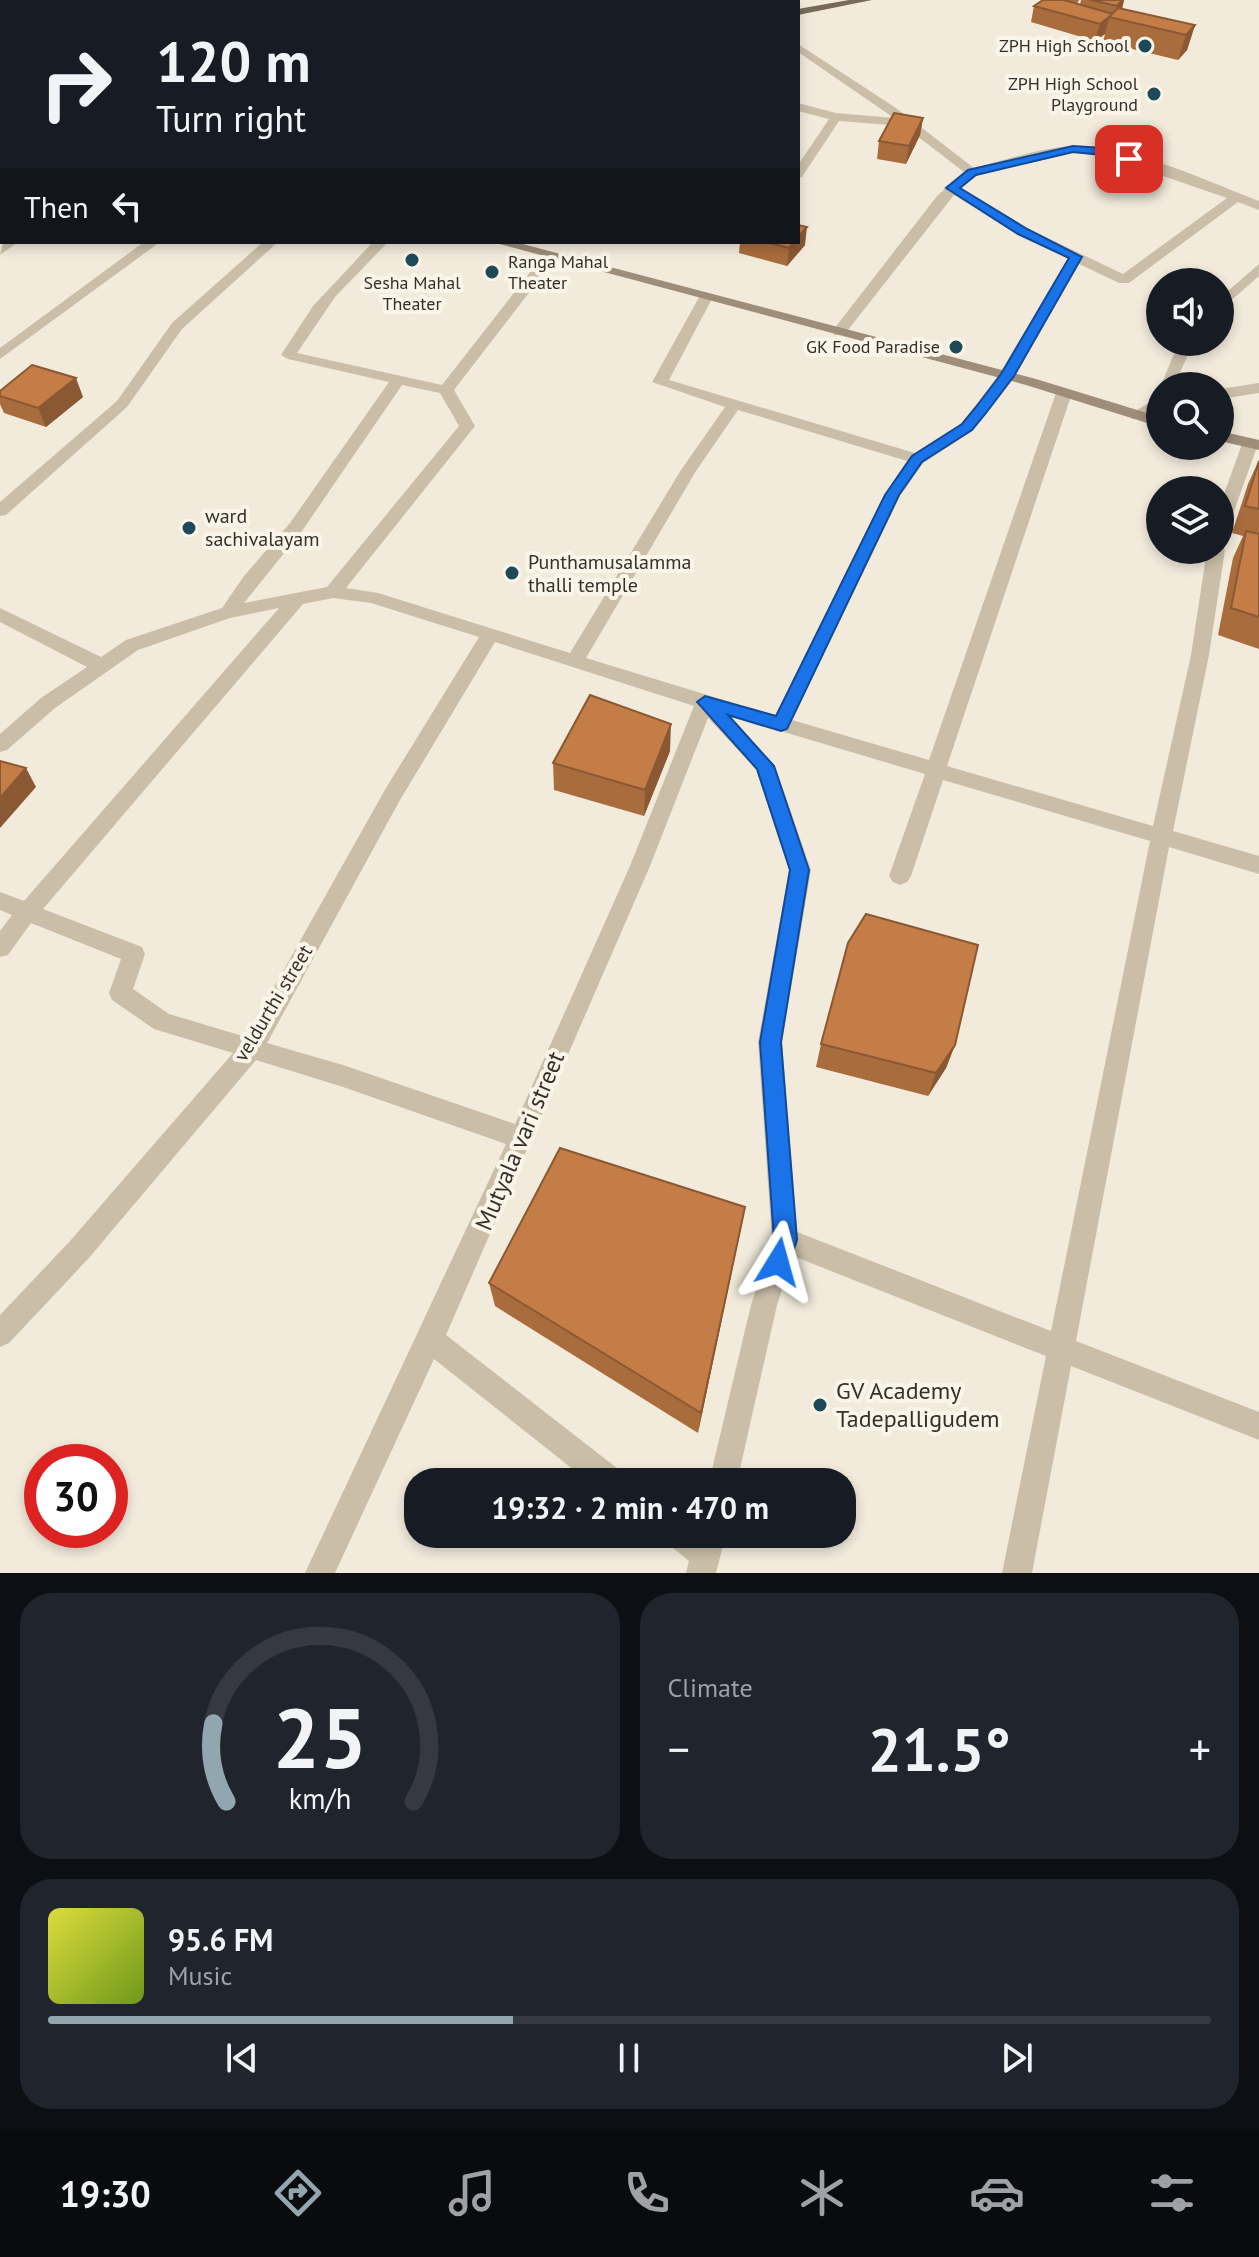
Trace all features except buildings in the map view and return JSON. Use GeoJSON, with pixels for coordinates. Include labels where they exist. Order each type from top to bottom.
{"type":"FeatureCollection","features":[{"type":"Feature","properties":{"kind":"main road"},"geometry":{"type":"LineString","coordinates":[[800,12],[867,0]]}},
{"type":"Feature","properties":{"kind":"main road"},"geometry":{"type":"LineString","coordinates":[[537,246],[551,255],[1007,376],[1146,418]]}},
{"type":"Feature","properties":{"kind":"main road"},"geometry":{"type":"LineString","coordinates":[[1234,439],[1255,444]]}},
{"type":"Feature","properties":{"kind":"street"},"geometry":{"type":"LineString","coordinates":[[800,48],[908,123],[972,172]]}},
{"type":"Feature","properties":{"kind":"street"},"geometry":{"type":"LineString","coordinates":[[800,108],[836,117],[908,123]]}},
{"type":"Feature","properties":{"kind":"street"},"geometry":{"type":"LineString","coordinates":[[800,171],[836,117]]}},
{"type":"Feature","properties":{"kind":"street"},"geometry":{"type":"LineString","coordinates":[[839,332],[952,188],[972,172],[1073,149],[1103,151],[1259,206]]}},
{"type":"Feature","properties":{"kind":"street"},"geometry":{"type":"LineString","coordinates":[[952,188],[1022,231],[1124,280],[1237,197]]}},
{"type":"Feature","properties":{"kind":"street"},"geometry":{"type":"LineString","coordinates":[[0,355],[150,244]]}},
{"type":"Feature","properties":{"kind":"street"},"geometry":{"type":"LineString","coordinates":[[0,511],[122,404],[177,326],[269,244]]}},
{"type":"Feature","properties":{"kind":"street"},"geometry":{"type":"LineString","coordinates":[[333,592],[467,426],[446,390],[288,355],[305,323],[379,244]]}},
{"type":"Feature","properties":{"kind":"street"},"geometry":{"type":"LineString","coordinates":[[446,390],[551,255]]}},
{"type":"Feature","properties":{"kind":"street"},"geometry":{"type":"LineString","coordinates":[[781,724],[892,495],[917,459],[967,427],[1007,376],[1076,257]]}},
{"type":"Feature","properties":{"kind":"street"},"geometry":{"type":"LineString","coordinates":[[1234,292],[1259,268]]}},
{"type":"Feature","properties":{"kind":"street"},"geometry":{"type":"LineString","coordinates":[[707,295],[660,382],[917,459]]}},
{"type":"Feature","properties":{"kind":"street"},"geometry":{"type":"LineString","coordinates":[[228,612],[250,580],[296,527],[398,379]]}},
{"type":"Feature","properties":{"kind":"street"},"geometry":{"type":"LineString","coordinates":[[1234,392],[1259,388]]}},
{"type":"Feature","properties":{"kind":"street"},"geometry":{"type":"LineString","coordinates":[[900,876],[1064,393]]}},
{"type":"Feature","properties":{"kind":"street"},"geometry":{"type":"LineString","coordinates":[[575,660],[689,470],[735,404]]}},
{"type":"Feature","properties":{"kind":"street"},"geometry":{"type":"LineString","coordinates":[[1137,416],[1146,409]]}},
{"type":"Feature","properties":{"kind":"street"},"geometry":{"type":"LineString","coordinates":[[1234,494],[1255,444]]}},
{"type":"Feature","properties":{"kind":"street"},"geometry":{"type":"LineString","coordinates":[[1017,1573],[1161,837],[1200,655],[1214,564]]}},
{"type":"Feature","properties":{"kind":"street"},"geometry":{"type":"LineString","coordinates":[[0,745],[48,703],[132,645],[228,612],[333,592],[372,597],[705,702],[1259,865]]}},
{"type":"Feature","properties":{"kind":"street"},"geometry":{"type":"LineString","coordinates":[[0,948],[27,912],[145,779],[297,599]]}},
{"type":"Feature","properties":{"kind":"street"},"geometry":{"type":"LineString","coordinates":[[0,614],[102,666]]}},
{"type":"Feature","properties":{"kind":"street","name":"veldurthi street"},"geometry":{"type":"LineString","coordinates":[[0,1334],[79,1250],[251,1049],[393,794],[491,633]]}},
{"type":"Feature","properties":{"kind":"street"},"geometry":{"type":"LineString","coordinates":[[705,702],[765,766],[800,870],[770,1042],[785,1240],[764,1305],[726,1468]]}},
{"type":"Feature","properties":{"kind":"street","name":"Mutyala vari street"},"geometry":{"type":"LineString","coordinates":[[320,1573],[521,1138],[640,866],[705,702]]}},
{"type":"Feature","properties":{"kind":"street"},"geometry":{"type":"LineString","coordinates":[[0,901],[134,954],[120,993],[162,1022],[343,1076],[521,1138]]}},
{"type":"Feature","properties":{"kind":"street"},"geometry":{"type":"LineString","coordinates":[[785,1240],[1062,1346],[1259,1426]]}},
{"type":"Feature","properties":{"kind":"street"},"geometry":{"type":"LineString","coordinates":[[430,1339],[594,1468]]}},
{"type":"Feature","properties":{"kind":"place","name":"ZPH High School"},"geometry":{"type":"Point","coordinates":[1145,46]}},
{"type":"Feature","properties":{"kind":"place","name":"ZPH High School Playground"},"geometry":{"type":"Point","coordinates":[1154,94]}},
{"type":"Feature","properties":{"kind":"place","name":"Sesha Mahal Theater"},"geometry":{"type":"Point","coordinates":[412,260]}},
{"type":"Feature","properties":{"kind":"place","name":"Ranga Mahal Theater"},"geometry":{"type":"Point","coordinates":[492,272]}},
{"type":"Feature","properties":{"kind":"place","name":"GK Food Paradise"},"geometry":{"type":"Point","coordinates":[956,347]}},
{"type":"Feature","properties":{"kind":"place","name":"ward sachivalayam"},"geometry":{"type":"Point","coordinates":[189,528]}},
{"type":"Feature","properties":{"kind":"place","name":"Punthamusalamma thalli temple"},"geometry":{"type":"Point","coordinates":[512,573]}},
{"type":"Feature","properties":{"kind":"place","name":"GV Academy Tadepalligudem"},"geometry":{"type":"Point","coordinates":[820,1405]}},
{"type":"Feature","properties":{"kind":"route"},"geometry":{"type":"LineString","coordinates":[[778,1262],[785,1240],[770,1042],[800,870],[765,766],[705,702],[781,724],[892,495],[917,459],[967,427],[981,410],[1007,376],[1076,257],[1022,231],[952,188],[972,172],[1073,149],[1103,151],[1129,159]]}}]}
